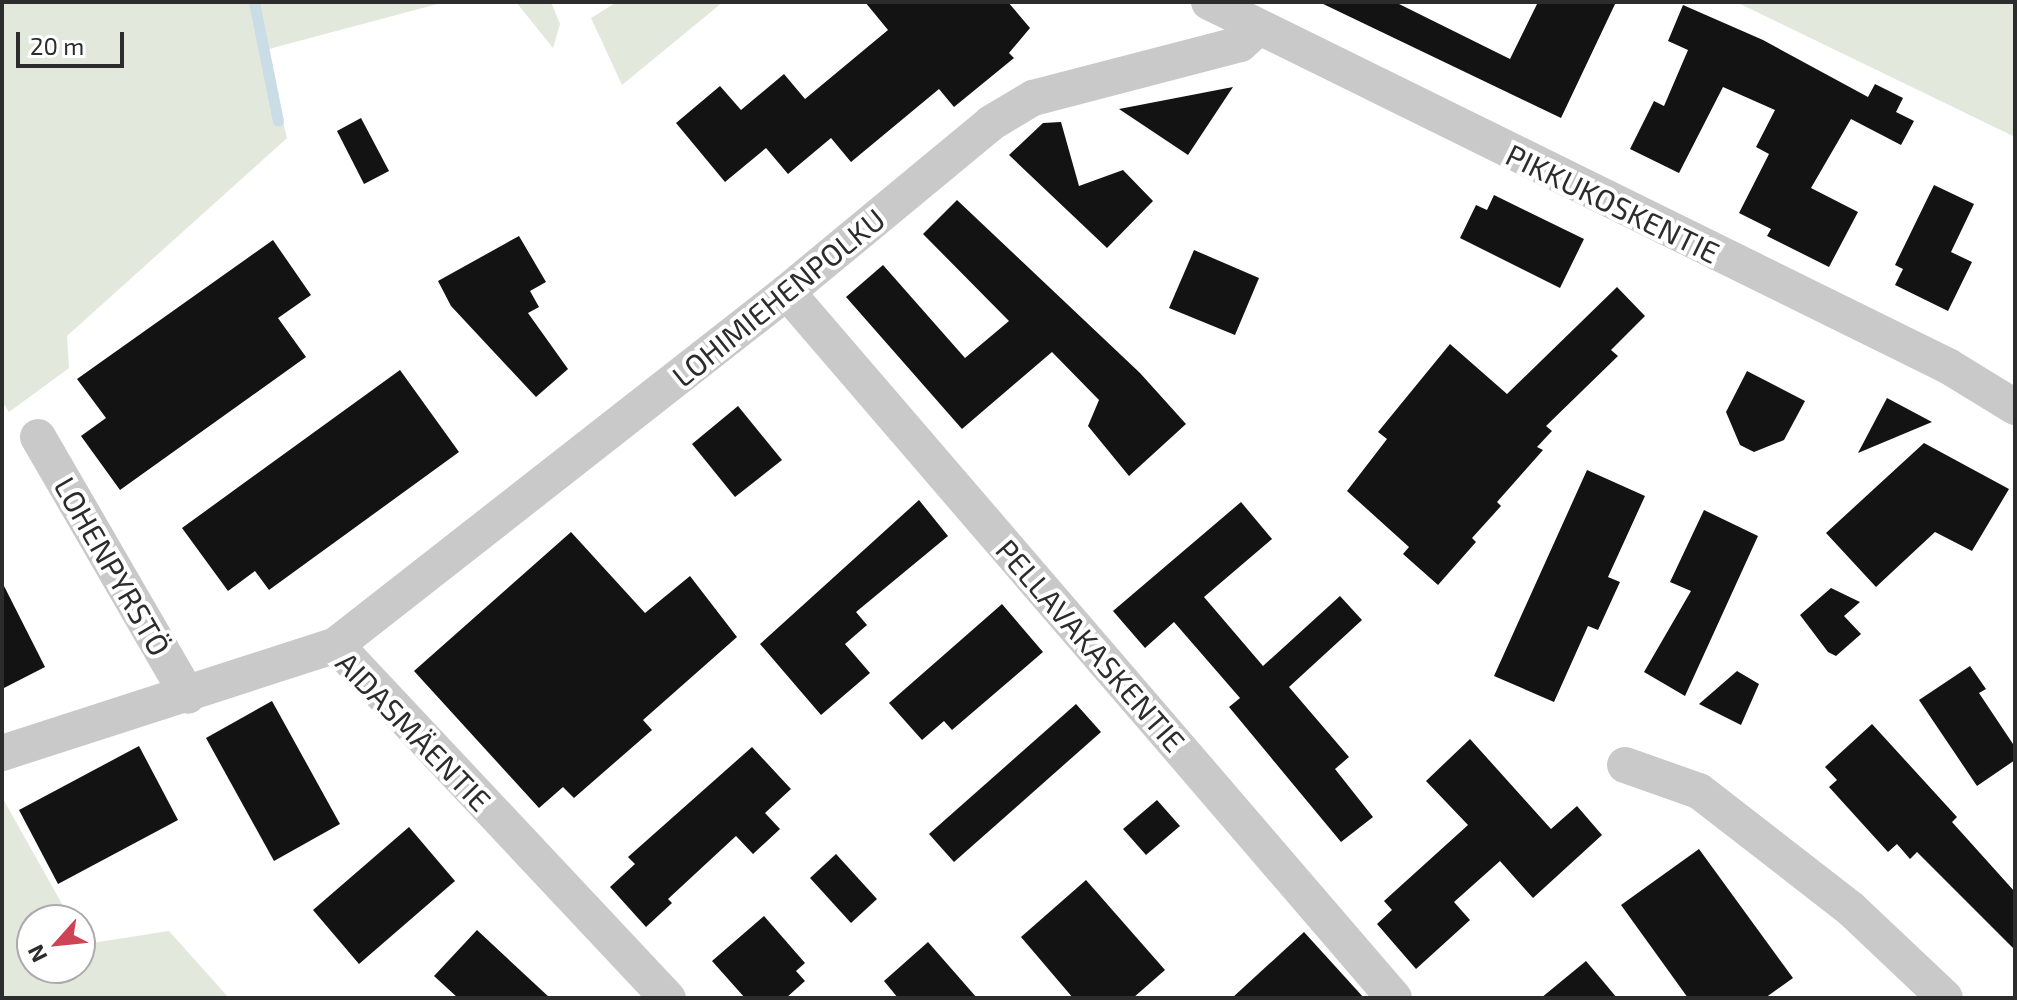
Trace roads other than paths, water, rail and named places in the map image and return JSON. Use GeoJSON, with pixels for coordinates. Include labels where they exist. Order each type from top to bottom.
{"type":"FeatureCollection","features":[{"type":"Feature","properties":{"kind":"street","name":"PIKKUKOSKENTIE"},"geometry":{"type":"LineString","coordinates":[[1209,2],[1948,366],[2015,407]]}},
{"type":"Feature","properties":{"kind":"street","name":"LOHIMIEHENPOLKU"},"geometry":{"type":"LineString","coordinates":[[336,645],[787,292],[1017,106],[1066,89],[1240,44],[1259,27]]}},
{"type":"Feature","properties":{"kind":"street","name":"PELLAVAKASKENTIE"},"geometry":{"type":"LineString","coordinates":[[787,292],[1394,998]]}},
{"type":"Feature","properties":{"kind":"street","name":"LOHENPYRSTÖ"},"geometry":{"type":"LineString","coordinates":[[38,437],[188,696]]}},
{"type":"Feature","properties":{"kind":"street","name":"AIDASMÄENTIE"},"geometry":{"type":"LineString","coordinates":[[2,753],[188,696],[336,645],[668,998]]}},
{"type":"Feature","properties":{"kind":"street"},"geometry":{"type":"LineString","coordinates":[[1625,765],[1699,791],[1851,909],[1945,998]]}},
{"type":"Feature","properties":{"kind":"waterway"},"geometry":{"type":"LineString","coordinates":[[254,2],[278,121]]}}]}
